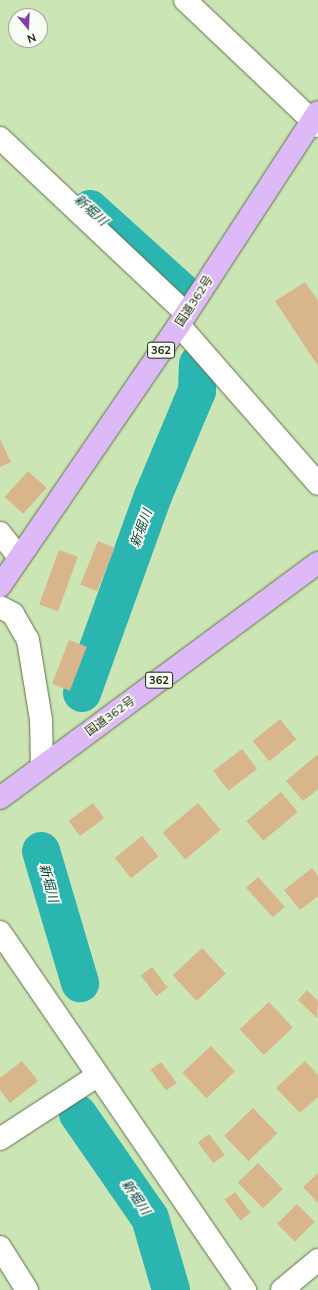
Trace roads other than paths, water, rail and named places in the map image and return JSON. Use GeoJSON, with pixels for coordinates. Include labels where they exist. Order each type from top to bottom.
{"type":"FeatureCollection","features":[{"type":"Feature","properties":{"kind":"highway","name":"国道362号"},"geometry":{"type":"LineString","coordinates":[[0,586],[18,556],[183,319],[316,119]]}},
{"type":"Feature","properties":{"kind":"highway","name":"国道362号"},"geometry":{"type":"LineString","coordinates":[[0,798],[318,563]]}},
{"type":"Feature","properties":{"kind":"street"},"geometry":{"type":"LineString","coordinates":[[185,0],[316,119]]}},
{"type":"Feature","properties":{"kind":"street"},"geometry":{"type":"LineString","coordinates":[[0,138],[183,319],[318,484]]}},
{"type":"Feature","properties":{"kind":"street"},"geometry":{"type":"LineString","coordinates":[[0,533],[18,556]]}},
{"type":"Feature","properties":{"kind":"street"},"geometry":{"type":"LineString","coordinates":[[0,607],[13,614],[28,640],[41,719],[42,766]]}},
{"type":"Feature","properties":{"kind":"street"},"geometry":{"type":"LineString","coordinates":[[0,932],[97,1076],[245,1290]]}},
{"type":"Feature","properties":{"kind":"street"},"geometry":{"type":"LineString","coordinates":[[0,1138],[97,1076]]}},
{"type":"Feature","properties":{"kind":"street"},"geometry":{"type":"LineString","coordinates":[[0,1246],[28,1290]]}},
{"type":"Feature","properties":{"kind":"street"},"geometry":{"type":"LineString","coordinates":[[282,1290],[318,1260]]}},
{"type":"Feature","properties":{"kind":"waterway","name":"新堀川"},"geometry":{"type":"LineString","coordinates":[[90,209],[182,292]]}},
{"type":"Feature","properties":{"kind":"waterway","name":"新堀川"},"geometry":{"type":"LineString","coordinates":[[82,693],[153,496],[197,391],[198,364]]}},
{"type":"Feature","properties":{"kind":"waterway","name":"新堀川"},"geometry":{"type":"LineString","coordinates":[[41,851],[80,983]]}},
{"type":"Feature","properties":{"kind":"waterway","name":"新堀川"},"geometry":{"type":"LineString","coordinates":[[78,1114],[150,1218],[171,1290]]}}]}
